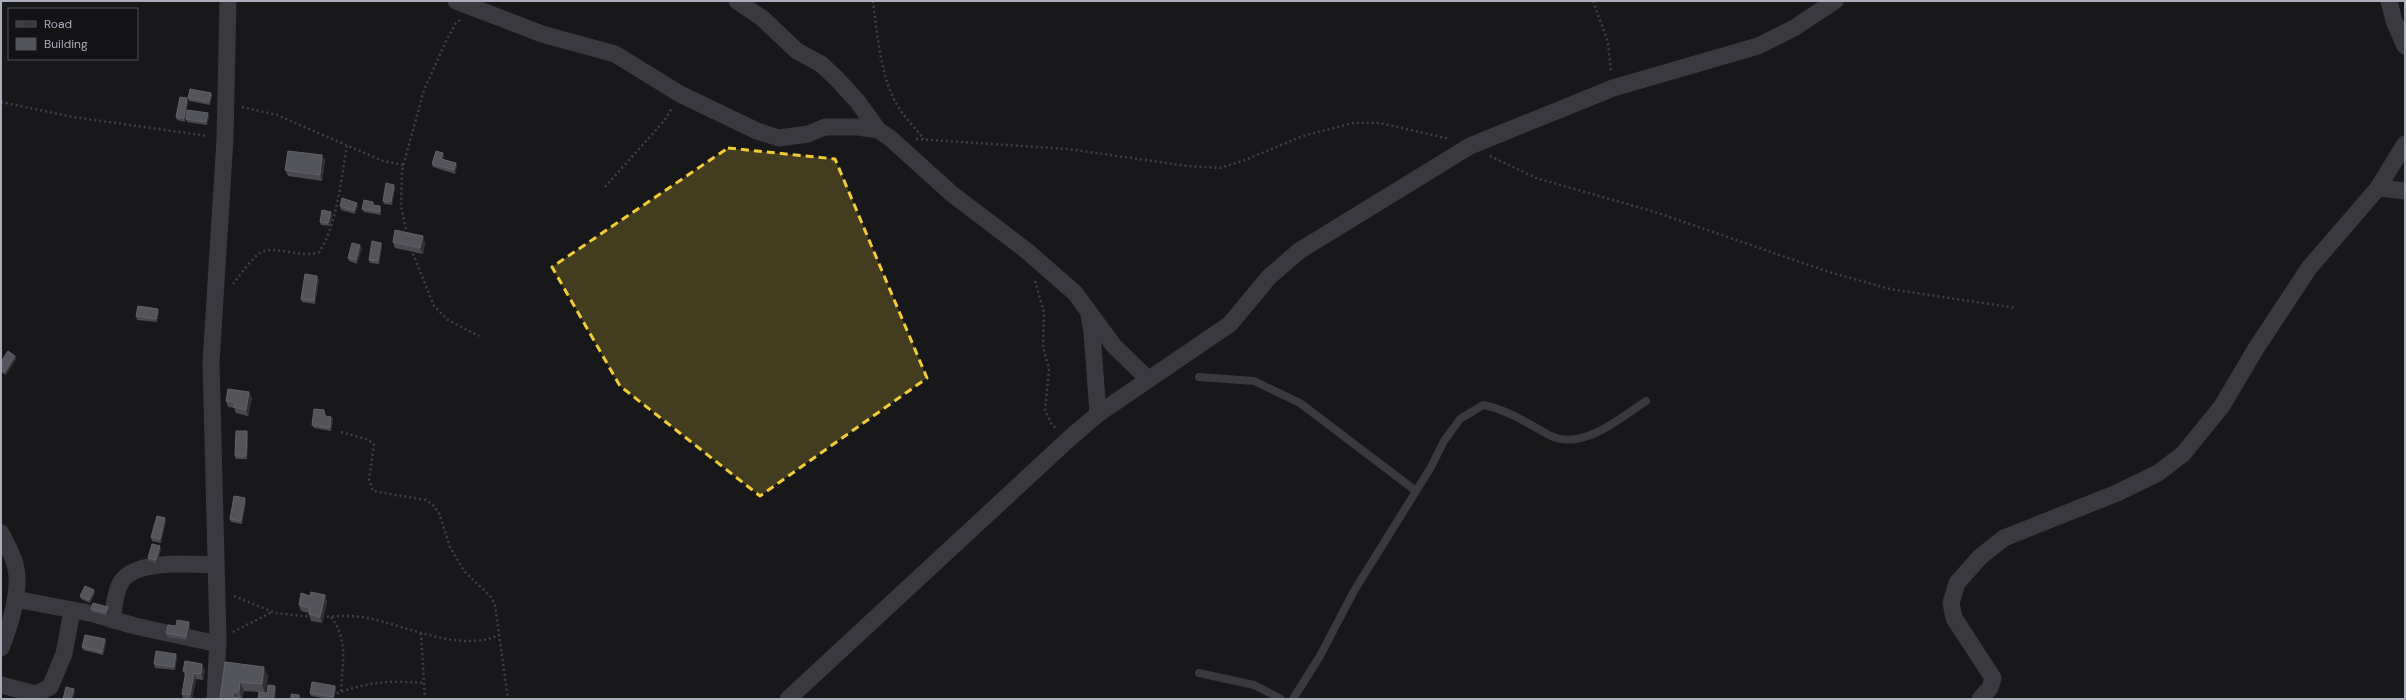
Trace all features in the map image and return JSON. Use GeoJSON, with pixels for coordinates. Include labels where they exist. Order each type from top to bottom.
{"type":"FeatureCollection","features":[{"type":"Feature","properties":{"kind":"street"},"geometry":{"type":"LineString","coordinates":[[215,699],[218,641],[211,348],[225,138],[228,1]]}},
{"type":"Feature","properties":{"kind":"street"},"geometry":{"type":"LineString","coordinates":[[456,1],[542,34],[615,54],[680,94],[758,131],[779,138],[803,135],[825,127],[858,127],[884,134]]}},
{"type":"Feature","properties":{"kind":"street"},"geometry":{"type":"LineString","coordinates":[[737,1],[762,18],[797,51],[821,64],[837,78],[884,134],[952,194],[1075,293],[1114,346],[1148,379]]}},
{"type":"Feature","properties":{"kind":"street"},"geometry":{"type":"LineString","coordinates":[[788,699],[1071,437],[1098,414],[1230,324],[1269,277],[1299,251],[1470,146],[1613,88],[1758,46],[1794,28],[1835,1]]}},
{"type":"Feature","properties":{"kind":"street"},"geometry":{"type":"LineString","coordinates":[[2389,1],[2394,21],[2405,46]]}},
{"type":"Feature","properties":{"kind":"street"},"geometry":{"type":"LineString","coordinates":[[1980,699],[1990,688],[1993,678],[1954,618],[1951,603],[1957,583],[1980,557],[2004,538],[2117,493],[2158,473],[2183,454],[2222,406],[2255,350],[2309,268],[2378,188],[2405,144]]}},
{"type":"Feature","properties":{"kind":"street"},"geometry":{"type":"LineString","coordinates":[[2378,188],[2405,191]]}},
{"type":"Feature","properties":{"kind":"street"},"geometry":{"type":"LineString","coordinates":[[1088,312],[1092,332],[1098,414]]}},
{"type":"Feature","properties":{"kind":"street"},"geometry":{"type":"LineString","coordinates":[[1,533],[15,565],[15,599],[12,615],[1,648]]}},
{"type":"Feature","properties":{"kind":"street"},"geometry":{"type":"LineString","coordinates":[[112,620],[120,584],[126,576],[149,567],[182,564],[215,565]]}},
{"type":"Feature","properties":{"kind":"street"},"geometry":{"type":"LineString","coordinates":[[15,599],[190,639],[218,641]]}},
{"type":"Feature","properties":{"kind":"street"},"geometry":{"type":"LineString","coordinates":[[1,685],[36,694],[50,687],[64,654],[72,611]]}},
{"type":"Feature","properties":{"kind":"lane"},"geometry":{"type":"LineString","coordinates":[[1198,377],[1254,381],[1300,403],[1416,491]]}},
{"type":"Feature","properties":{"kind":"lane"},"geometry":{"type":"LineString","coordinates":[[1293,699],[1320,656],[1354,591],[1431,467],[1444,441],[1460,419],[1483,405],[1502,409],[1551,436],[1571,439],[1586,436],[1607,427],[1646,401]]}},
{"type":"Feature","properties":{"kind":"lane"},"geometry":{"type":"LineString","coordinates":[[1199,673],[1254,686],[1281,699]]}},
{"type":"Feature","properties":{"kind":"path"},"geometry":{"type":"LineString","coordinates":[[873,1],[883,62],[889,84],[898,107],[924,139]]}},
{"type":"Feature","properties":{"kind":"path"},"geometry":{"type":"LineString","coordinates":[[1593,1],[1608,42],[1613,88]]}},
{"type":"Feature","properties":{"kind":"path"},"geometry":{"type":"LineString","coordinates":[[408,236],[401,206],[404,165],[424,90],[456,23],[468,15],[485,13]]}},
{"type":"Feature","properties":{"kind":"path"},"geometry":{"type":"LineString","coordinates":[[605,187],[664,121],[680,94]]}},
{"type":"Feature","properties":{"kind":"path"},"geometry":{"type":"LineString","coordinates":[[1,102],[73,117],[225,138]]}},
{"type":"Feature","properties":{"kind":"path"},"geometry":{"type":"LineString","coordinates":[[226,104],[277,115],[383,161],[404,165]]}},
{"type":"Feature","properties":{"kind":"path"},"geometry":{"type":"LineString","coordinates":[[884,134],[924,139],[1068,149],[1188,166],[1220,168],[1252,158],[1303,136],[1353,123],[1380,123],[1413,129],[1455,140],[1536,178],[1655,212],[1829,272],[1890,289],[2016,308]]}},
{"type":"Feature","properties":{"kind":"path"},"geometry":{"type":"LineString","coordinates":[[231,286],[261,252],[271,250],[304,256],[319,252],[324,244],[338,198],[347,146]]}},
{"type":"Feature","properties":{"kind":"path"},"geometry":{"type":"LineString","coordinates":[[409,244],[434,306],[448,320],[479,336]]}},
{"type":"Feature","properties":{"kind":"path"},"geometry":{"type":"LineString","coordinates":[[1034,279],[1044,312],[1043,347],[1049,369],[1045,410],[1052,425],[1071,437]]}},
{"type":"Feature","properties":{"kind":"path"},"geometry":{"type":"LineString","coordinates":[[341,432],[369,440],[374,445],[369,479],[373,491],[376,493],[426,500],[433,505],[439,513],[450,547],[464,571],[491,596],[498,618],[508,699]]}},
{"type":"Feature","properties":{"kind":"path"},"geometry":{"type":"LineString","coordinates":[[217,589],[272,612],[306,618],[367,618],[421,633],[472,642],[482,642],[499,635]]}},
{"type":"Feature","properties":{"kind":"path"},"geometry":{"type":"LineString","coordinates":[[218,641],[272,612]]}},
{"type":"Feature","properties":{"kind":"path"},"geometry":{"type":"LineString","coordinates":[[330,617],[338,628],[344,648],[341,692]]}},
{"type":"Feature","properties":{"kind":"path"},"geometry":{"type":"LineString","coordinates":[[421,633],[425,699]]}},
{"type":"Feature","properties":{"kind":"path"},"geometry":{"type":"LineString","coordinates":[[320,699],[363,685],[390,680],[424,683]]}},
{"type":"Feature","properties":{"kind":"highlighted area"},"geometry":{"type":"Polygon","coordinates":[[[728,148],[835,159],[927,378],[760,496],[620,386],[552,267],[728,148]]]}},
{"type":"Feature","properties":{"kind":"building"},"geometry":{"type":"Polygon","coordinates":[[[190,89],[211,93],[209,102],[188,98],[190,89]]]}},
{"type":"Feature","properties":{"kind":"building"},"geometry":{"type":"Polygon","coordinates":[[[180,97],[187,98],[184,118],[176,117],[180,97]]]}},
{"type":"Feature","properties":{"kind":"building"},"geometry":{"type":"Polygon","coordinates":[[[187,110],[208,113],[206,122],[186,119],[187,110]]]}},
{"type":"Feature","properties":{"kind":"building"},"geometry":{"type":"Polygon","coordinates":[[[288,151],[322,155],[320,175],[285,170],[288,151]]]}},
{"type":"Feature","properties":{"kind":"building"},"geometry":{"type":"Polygon","coordinates":[[[436,151],[443,153],[441,159],[456,163],[454,170],[432,164],[436,151]]]}},
{"type":"Feature","properties":{"kind":"building"},"geometry":{"type":"Polygon","coordinates":[[[386,183],[394,185],[391,202],[383,201],[386,183]]]}},
{"type":"Feature","properties":{"kind":"building"},"geometry":{"type":"Polygon","coordinates":[[[342,198],[357,203],[354,211],[340,206],[342,198]]]}},
{"type":"Feature","properties":{"kind":"building"},"geometry":{"type":"Polygon","coordinates":[[[364,200],[373,202],[373,205],[380,206],[380,212],[362,209],[364,200]]]}},
{"type":"Feature","properties":{"kind":"building"},"geometry":{"type":"Polygon","coordinates":[[[322,210],[331,212],[328,223],[320,222],[322,210]]]}},
{"type":"Feature","properties":{"kind":"building"},"geometry":{"type":"Polygon","coordinates":[[[395,230],[423,236],[420,248],[393,242],[395,230]]]}},
{"type":"Feature","properties":{"kind":"building"},"geometry":{"type":"Polygon","coordinates":[[[372,241],[381,243],[378,261],[369,260],[372,241]]]}},
{"type":"Feature","properties":{"kind":"building"},"geometry":{"type":"Polygon","coordinates":[[[352,243],[360,245],[356,260],[348,258],[352,243]]]}},
{"type":"Feature","properties":{"kind":"building"},"geometry":{"type":"Polygon","coordinates":[[[305,274],[317,276],[314,301],[301,299],[305,274]]]}},
{"type":"Feature","properties":{"kind":"building"},"geometry":{"type":"Polygon","coordinates":[[[138,306],[158,309],[156,319],[136,316],[138,306]]]}},
{"type":"Feature","properties":{"kind":"building"},"geometry":{"type":"Polygon","coordinates":[[[8,351],[15,356],[5,372],[1,370],[1,362],[8,351]]]}},
{"type":"Feature","properties":{"kind":"building"},"geometry":{"type":"Polygon","coordinates":[[[228,389],[249,392],[246,410],[234,407],[234,402],[226,401],[228,389]]]}},
{"type":"Feature","properties":{"kind":"building"},"geometry":{"type":"Polygon","coordinates":[[[314,409],[324,410],[325,416],[331,417],[330,428],[312,425],[314,409]]]}},
{"type":"Feature","properties":{"kind":"building"},"geometry":{"type":"Polygon","coordinates":[[[236,431],[247,431],[246,456],[235,456],[236,431]]]}},
{"type":"Feature","properties":{"kind":"building"},"geometry":{"type":"Polygon","coordinates":[[[234,496],[245,498],[241,521],[230,519],[234,496]]]}},
{"type":"Feature","properties":{"kind":"building"},"geometry":{"type":"Polygon","coordinates":[[[157,516],[165,518],[160,539],[151,537],[157,516]]]}},
{"type":"Feature","properties":{"kind":"building"},"geometry":{"type":"Polygon","coordinates":[[[152,544],[160,546],[156,560],[148,558],[152,544]]]}},
{"type":"Feature","properties":{"kind":"building"},"geometry":{"type":"Polygon","coordinates":[[[85,586],[94,590],[89,600],[80,596],[85,586]]]}},
{"type":"Feature","properties":{"kind":"building"},"geometry":{"type":"Polygon","coordinates":[[[311,592],[325,595],[320,617],[309,614],[310,608],[299,605],[301,593],[310,596],[311,592]]]}},
{"type":"Feature","properties":{"kind":"building"},"geometry":{"type":"Polygon","coordinates":[[[93,603],[108,607],[106,613],[91,609],[93,603]]]}},
{"type":"Feature","properties":{"kind":"building"},"geometry":{"type":"Polygon","coordinates":[[[177,620],[189,622],[186,637],[166,633],[168,625],[176,626],[177,620]]]}},
{"type":"Feature","properties":{"kind":"building"},"geometry":{"type":"Polygon","coordinates":[[[85,635],[105,639],[102,652],[82,647],[85,635]]]}},
{"type":"Feature","properties":{"kind":"building"},"geometry":{"type":"Polygon","coordinates":[[[156,651],[176,654],[174,667],[154,664],[156,651]]]}},
{"type":"Feature","properties":{"kind":"building"},"geometry":{"type":"Polygon","coordinates":[[[185,661],[202,664],[201,674],[194,673],[190,695],[182,694],[186,671],[183,671],[185,661]]]}},
{"type":"Feature","properties":{"kind":"building"},"geometry":{"type":"Polygon","coordinates":[[[225,662],[264,667],[262,684],[240,682],[239,691],[234,692],[233,697],[244,699],[220,699],[225,662]]]}},
{"type":"Feature","properties":{"kind":"building"},"geometry":{"type":"Polygon","coordinates":[[[312,682],[335,686],[333,697],[310,693],[312,682]]]}},
{"type":"Feature","properties":{"kind":"building"},"geometry":{"type":"Polygon","coordinates":[[[268,685],[275,686],[273,699],[258,699],[259,692],[267,693],[268,685]]]}},
{"type":"Feature","properties":{"kind":"building"},"geometry":{"type":"Polygon","coordinates":[[[66,687],[74,689],[71,699],[63,699],[66,687]]]}},
{"type":"Feature","properties":{"kind":"building"},"geometry":{"type":"Polygon","coordinates":[[[291,694],[299,695],[299,699],[291,699],[291,694]]]}}]}
